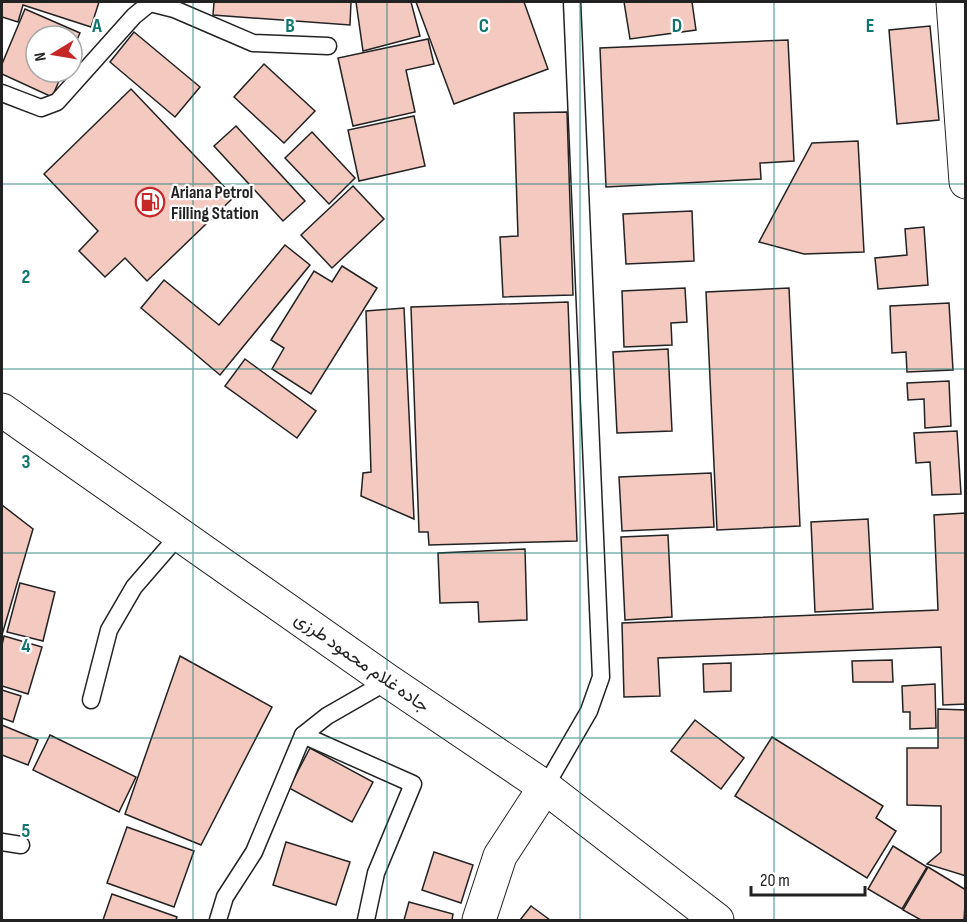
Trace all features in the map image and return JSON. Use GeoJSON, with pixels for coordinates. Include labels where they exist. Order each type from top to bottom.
{"type":"FeatureCollection","features":[{"type":"Feature","properties":{"kind":"street"},"geometry":{"type":"LineString","coordinates":[[953,2],[966,182]]}},
{"type":"Feature","properties":{"kind":"street","name":"جاده غلام‌ محمود طرزی"},"geometry":{"type":"LineString","coordinates":[[2,410],[387,681],[545,787],[717,921]]}},
{"type":"Feature","properties":{"kind":"street"},"geometry":{"type":"LineString","coordinates":[[479,921],[500,856],[545,787]]}},
{"type":"Feature","properties":{"kind":"lane"},"geometry":{"type":"LineString","coordinates":[[545,787],[589,711],[601,677],[572,2]]}},
{"type":"Feature","properties":{"kind":"lane"},"geometry":{"type":"LineString","coordinates":[[2,93],[41,108],[57,102],[134,16],[150,3],[174,9],[253,43],[328,46]]}},
{"type":"Feature","properties":{"kind":"lane"},"geometry":{"type":"LineString","coordinates":[[91,700],[109,630],[134,587],[179,535]]}},
{"type":"Feature","properties":{"kind":"lane"},"geometry":{"type":"LineString","coordinates":[[218,921],[225,897],[254,852],[303,735],[327,716],[387,681]]}},
{"type":"Feature","properties":{"kind":"lane"},"geometry":{"type":"LineString","coordinates":[[303,735],[413,784],[376,873],[366,921]]}},
{"type":"Feature","properties":{"kind":"lane"},"geometry":{"type":"LineString","coordinates":[[2,842],[21,845]]}},
{"type":"Feature","properties":{"kind":"building"},"geometry":{"type":"Polygon","coordinates":[[[2,2],[99,2],[91,27],[23,5],[18,22],[2,17],[2,2]]]}},
{"type":"Feature","properties":{"kind":"building"},"geometry":{"type":"Polygon","coordinates":[[[214,2],[351,2],[350,25],[213,15],[214,2]]]}},
{"type":"Feature","properties":{"kind":"building"},"geometry":{"type":"Polygon","coordinates":[[[356,2],[411,2],[420,36],[363,51],[356,2]]]}},
{"type":"Feature","properties":{"kind":"building"},"geometry":{"type":"Polygon","coordinates":[[[416,2],[524,2],[548,69],[454,104],[416,2]]]}},
{"type":"Feature","properties":{"kind":"building"},"geometry":{"type":"Polygon","coordinates":[[[624,2],[692,2],[696,30],[630,39],[624,2]]]}},
{"type":"Feature","properties":{"kind":"building"},"geometry":{"type":"Polygon","coordinates":[[[25,9],[59,24],[24,24],[24,84],[58,84],[52,97],[2,74],[2,64],[25,9]]]}},
{"type":"Feature","properties":{"kind":"building"},"geometry":{"type":"Polygon","coordinates":[[[930,26],[939,120],[897,124],[889,30],[930,26]]]}},
{"type":"Feature","properties":{"kind":"building"},"geometry":{"type":"Polygon","coordinates":[[[134,32],[200,87],[175,117],[110,62],[134,32]]]}},
{"type":"Feature","properties":{"kind":"building"},"geometry":{"type":"Polygon","coordinates":[[[428,39],[434,64],[406,70],[415,112],[353,126],[338,58],[428,39]]]}},
{"type":"Feature","properties":{"kind":"building"},"geometry":{"type":"Polygon","coordinates":[[[788,40],[794,161],[760,163],[761,179],[606,187],[600,48],[788,40]]]}},
{"type":"Feature","properties":{"kind":"building"},"geometry":{"type":"Polygon","coordinates":[[[264,64],[315,111],[284,143],[234,97],[264,64]]]}},
{"type":"Feature","properties":{"kind":"building"},"geometry":{"type":"Polygon","coordinates":[[[131,89],[234,197],[147,281],[125,258],[105,277],[79,251],[98,231],[44,174],[131,89]]]}},
{"type":"Feature","properties":{"kind":"building"},"geometry":{"type":"Polygon","coordinates":[[[567,112],[573,295],[503,297],[500,237],[518,236],[514,113],[567,112]]]}},
{"type":"Feature","properties":{"kind":"building"},"geometry":{"type":"Polygon","coordinates":[[[414,116],[425,166],[359,181],[348,130],[414,116]]]}},
{"type":"Feature","properties":{"kind":"building"},"geometry":{"type":"Polygon","coordinates":[[[236,126],[305,201],[283,221],[214,146],[236,126]]]}},
{"type":"Feature","properties":{"kind":"building"},"geometry":{"type":"Polygon","coordinates":[[[312,132],[355,178],[329,204],[285,158],[312,132]]]}},
{"type":"Feature","properties":{"kind":"building"},"geometry":{"type":"Polygon","coordinates":[[[858,141],[864,252],[804,254],[759,242],[812,143],[858,141]]]}},
{"type":"Feature","properties":{"kind":"building"},"geometry":{"type":"Polygon","coordinates":[[[353,186],[384,219],[332,268],[301,235],[353,186]]]}},
{"type":"Feature","properties":{"kind":"building"},"geometry":{"type":"Polygon","coordinates":[[[692,211],[694,261],[626,264],[623,214],[692,211]]]}},
{"type":"Feature","properties":{"kind":"building"},"geometry":{"type":"Polygon","coordinates":[[[924,227],[928,285],[878,289],[875,258],[907,255],[905,229],[924,227]]]}},
{"type":"Feature","properties":{"kind":"building"},"geometry":{"type":"Polygon","coordinates":[[[285,245],[310,265],[220,375],[141,308],[164,280],[219,325],[285,245]]]}},
{"type":"Feature","properties":{"kind":"building"},"geometry":{"type":"Polygon","coordinates":[[[342,266],[377,288],[311,394],[272,369],[284,348],[271,340],[314,271],[332,282],[342,266]]]}},
{"type":"Feature","properties":{"kind":"building"},"geometry":{"type":"Polygon","coordinates":[[[685,288],[687,322],[671,323],[672,345],[624,347],[622,291],[685,288]]]}},
{"type":"Feature","properties":{"kind":"building"},"geometry":{"type":"Polygon","coordinates":[[[789,288],[800,526],[717,530],[706,292],[789,288]]]}},
{"type":"Feature","properties":{"kind":"building"},"geometry":{"type":"Polygon","coordinates":[[[568,302],[577,541],[429,545],[428,532],[419,532],[411,307],[568,302]]]}},
{"type":"Feature","properties":{"kind":"building"},"geometry":{"type":"Polygon","coordinates":[[[949,303],[953,370],[907,372],[906,352],[892,353],[890,306],[949,303]]]}},
{"type":"Feature","properties":{"kind":"building"},"geometry":{"type":"Polygon","coordinates":[[[404,308],[414,519],[361,496],[363,473],[371,472],[366,311],[404,308]]]}},
{"type":"Feature","properties":{"kind":"building"},"geometry":{"type":"Polygon","coordinates":[[[668,349],[672,431],[617,433],[613,352],[668,349]]]}},
{"type":"Feature","properties":{"kind":"building"},"geometry":{"type":"Polygon","coordinates":[[[245,359],[316,411],[297,438],[225,386],[245,359]]]}},
{"type":"Feature","properties":{"kind":"building"},"geometry":{"type":"Polygon","coordinates":[[[949,381],[951,426],[925,428],[924,399],[908,400],[907,383],[949,381]]]}},
{"type":"Feature","properties":{"kind":"building"},"geometry":{"type":"Polygon","coordinates":[[[957,431],[961,494],[932,495],[930,462],[916,463],[914,433],[957,431]]]}},
{"type":"Feature","properties":{"kind":"building"},"geometry":{"type":"Polygon","coordinates":[[[711,473],[714,527],[622,531],[619,477],[711,473]]]}},
{"type":"Feature","properties":{"kind":"building"},"geometry":{"type":"Polygon","coordinates":[[[2,505],[33,529],[2,635],[2,505]]]}},
{"type":"Feature","properties":{"kind":"building"},"geometry":{"type":"Polygon","coordinates":[[[965,513],[966,704],[943,705],[941,647],[658,658],[660,696],[624,697],[622,623],[938,610],[934,515],[965,513]]]}},
{"type":"Feature","properties":{"kind":"building"},"geometry":{"type":"Polygon","coordinates":[[[868,519],[873,609],[815,612],[811,522],[868,519]]]}},
{"type":"Feature","properties":{"kind":"building"},"geometry":{"type":"Polygon","coordinates":[[[668,535],[672,617],[625,620],[621,537],[668,535]]]}},
{"type":"Feature","properties":{"kind":"building"},"geometry":{"type":"Polygon","coordinates":[[[525,549],[527,620],[479,622],[478,602],[440,603],[438,553],[525,549]]]}},
{"type":"Feature","properties":{"kind":"building"},"geometry":{"type":"Polygon","coordinates":[[[20,583],[55,592],[43,641],[7,632],[20,583]]]}},
{"type":"Feature","properties":{"kind":"building"},"geometry":{"type":"Polygon","coordinates":[[[4,636],[42,647],[28,694],[2,686],[4,636]]]}},
{"type":"Feature","properties":{"kind":"building"},"geometry":{"type":"Polygon","coordinates":[[[180,656],[272,707],[201,845],[125,814],[180,656]]]}},
{"type":"Feature","properties":{"kind":"building"},"geometry":{"type":"Polygon","coordinates":[[[892,660],[893,682],[853,682],[852,661],[892,660]]]}},
{"type":"Feature","properties":{"kind":"building"},"geometry":{"type":"Polygon","coordinates":[[[731,663],[731,691],[704,692],[703,664],[731,663]]]}},
{"type":"Feature","properties":{"kind":"building"},"geometry":{"type":"Polygon","coordinates":[[[935,684],[936,728],[910,729],[910,712],[903,712],[902,686],[935,684]]]}},
{"type":"Feature","properties":{"kind":"building"},"geometry":{"type":"Polygon","coordinates":[[[2,690],[21,696],[13,722],[2,718],[2,690]]]}},
{"type":"Feature","properties":{"kind":"building"},"geometry":{"type":"Polygon","coordinates":[[[938,709],[966,710],[966,876],[927,864],[941,852],[941,806],[907,805],[907,748],[938,748],[938,709]]]}},
{"type":"Feature","properties":{"kind":"building"},"geometry":{"type":"Polygon","coordinates":[[[695,720],[744,758],[721,789],[671,751],[695,720]]]}},
{"type":"Feature","properties":{"kind":"building"},"geometry":{"type":"Polygon","coordinates":[[[2,725],[38,740],[28,765],[2,755],[2,725]]]}},
{"type":"Feature","properties":{"kind":"building"},"geometry":{"type":"Polygon","coordinates":[[[50,735],[136,777],[119,812],[33,770],[50,735]]]}},
{"type":"Feature","properties":{"kind":"building"},"geometry":{"type":"Polygon","coordinates":[[[772,737],[883,806],[876,818],[896,831],[867,878],[735,796],[772,737]]]}},
{"type":"Feature","properties":{"kind":"building"},"geometry":{"type":"Polygon","coordinates":[[[310,748],[373,782],[352,822],[289,788],[310,748]]]}},
{"type":"Feature","properties":{"kind":"building"},"geometry":{"type":"Polygon","coordinates":[[[127,827],[194,851],[174,907],[107,883],[127,827]]]}},
{"type":"Feature","properties":{"kind":"building"},"geometry":{"type":"Polygon","coordinates":[[[286,842],[350,862],[336,905],[273,885],[286,842]]]}},
{"type":"Feature","properties":{"kind":"building"},"geometry":{"type":"Polygon","coordinates":[[[893,846],[927,867],[902,909],[868,889],[893,846]]]}},
{"type":"Feature","properties":{"kind":"building"},"geometry":{"type":"Polygon","coordinates":[[[434,852],[473,865],[461,903],[422,890],[434,852]]]}},
{"type":"Feature","properties":{"kind":"building"},"geometry":{"type":"Polygon","coordinates":[[[928,867],[966,890],[964,920],[921,920],[903,910],[928,867]]]}},
{"type":"Feature","properties":{"kind":"building"},"geometry":{"type":"Polygon","coordinates":[[[112,894],[177,917],[176,920],[103,920],[112,894]]]}},
{"type":"Feature","properties":{"kind":"building"},"geometry":{"type":"Polygon","coordinates":[[[409,902],[453,914],[452,920],[404,920],[409,902]]]}},
{"type":"Feature","properties":{"kind":"building"},"geometry":{"type":"Polygon","coordinates":[[[531,906],[550,920],[520,920],[531,906]]]}},
{"type":"Feature","properties":{"kind":"place","name":"Ariana Petrol Filling Station"},"geometry":{"type":"Point","coordinates":[150,202]}}]}
